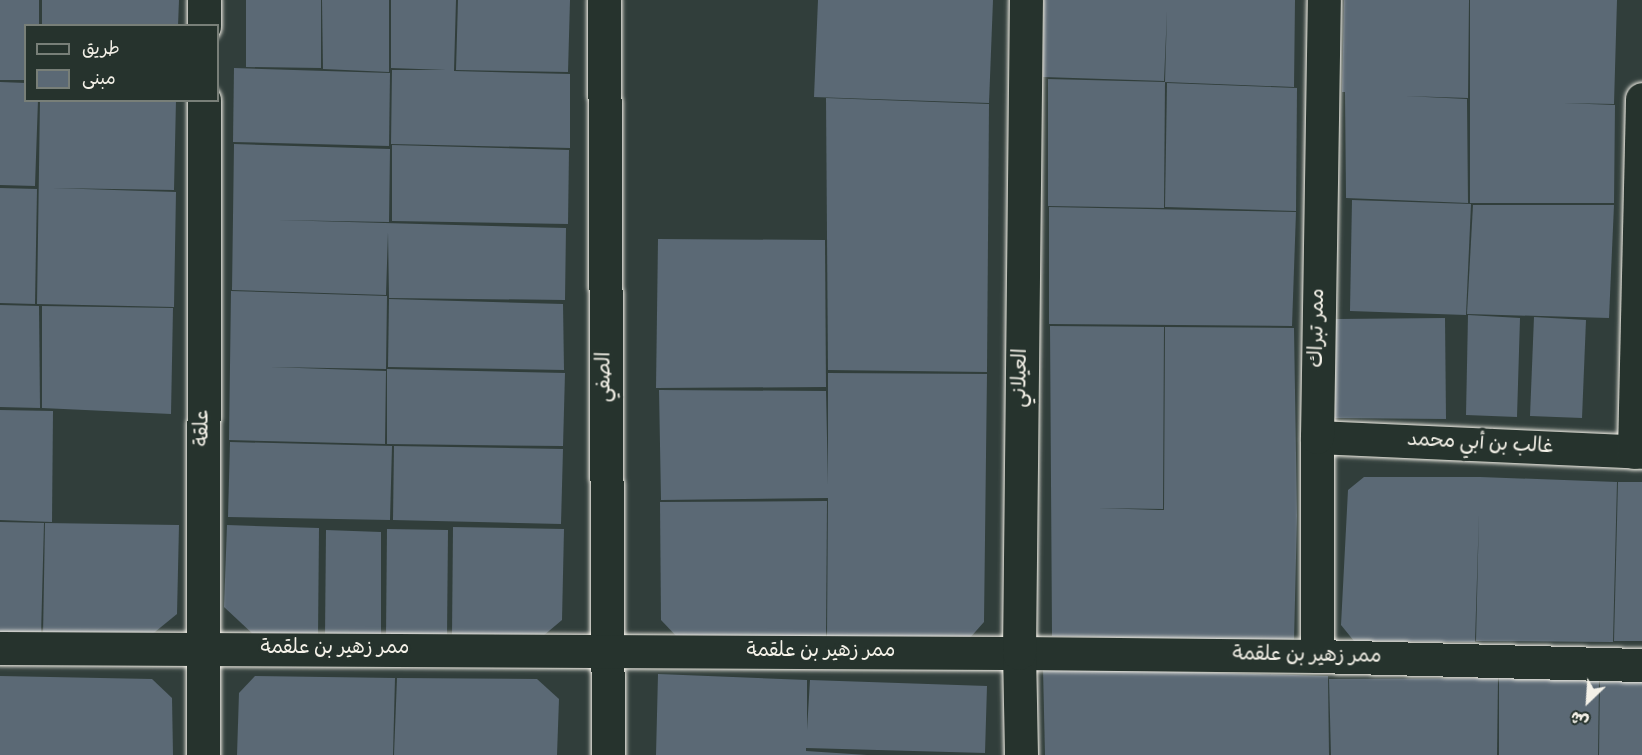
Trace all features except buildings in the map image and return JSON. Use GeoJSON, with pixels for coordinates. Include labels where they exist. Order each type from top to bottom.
{"type":"FeatureCollection","features":[{"type":"Feature","properties":{"kind":"street"},"geometry":{"type":"LineString","coordinates":[[204,0],[204,24]]}},
{"type":"Feature","properties":{"kind":"street","name":"الصفي"},"geometry":{"type":"LineString","coordinates":[[604,0],[608,755]]}},
{"type":"Feature","properties":{"kind":"street","name":"العيلاني"},"geometry":{"type":"LineString","coordinates":[[1021,755],[1019,653],[1026,0]]}},
{"type":"Feature","properties":{"kind":"street","name":"ممر تبراك"},"geometry":{"type":"LineString","coordinates":[[1317,656],[1317,437],[1324,0]]}},
{"type":"Feature","properties":{"kind":"street"},"geometry":{"type":"LineString","coordinates":[[1638,452],[1642,99]]}},
{"type":"Feature","properties":{"kind":"street","name":"علقة"},"geometry":{"type":"LineString","coordinates":[[203,755],[204,102]]}},
{"type":"Feature","properties":{"kind":"street","name":"غالب بن أبي محمد"},"geometry":{"type":"LineString","coordinates":[[1317,437],[1638,452]]}},
{"type":"Feature","properties":{"kind":"street","name":"ممر زهير بن علقمة"},"geometry":{"type":"LineString","coordinates":[[0,648],[1317,656],[1642,665]]}}]}
